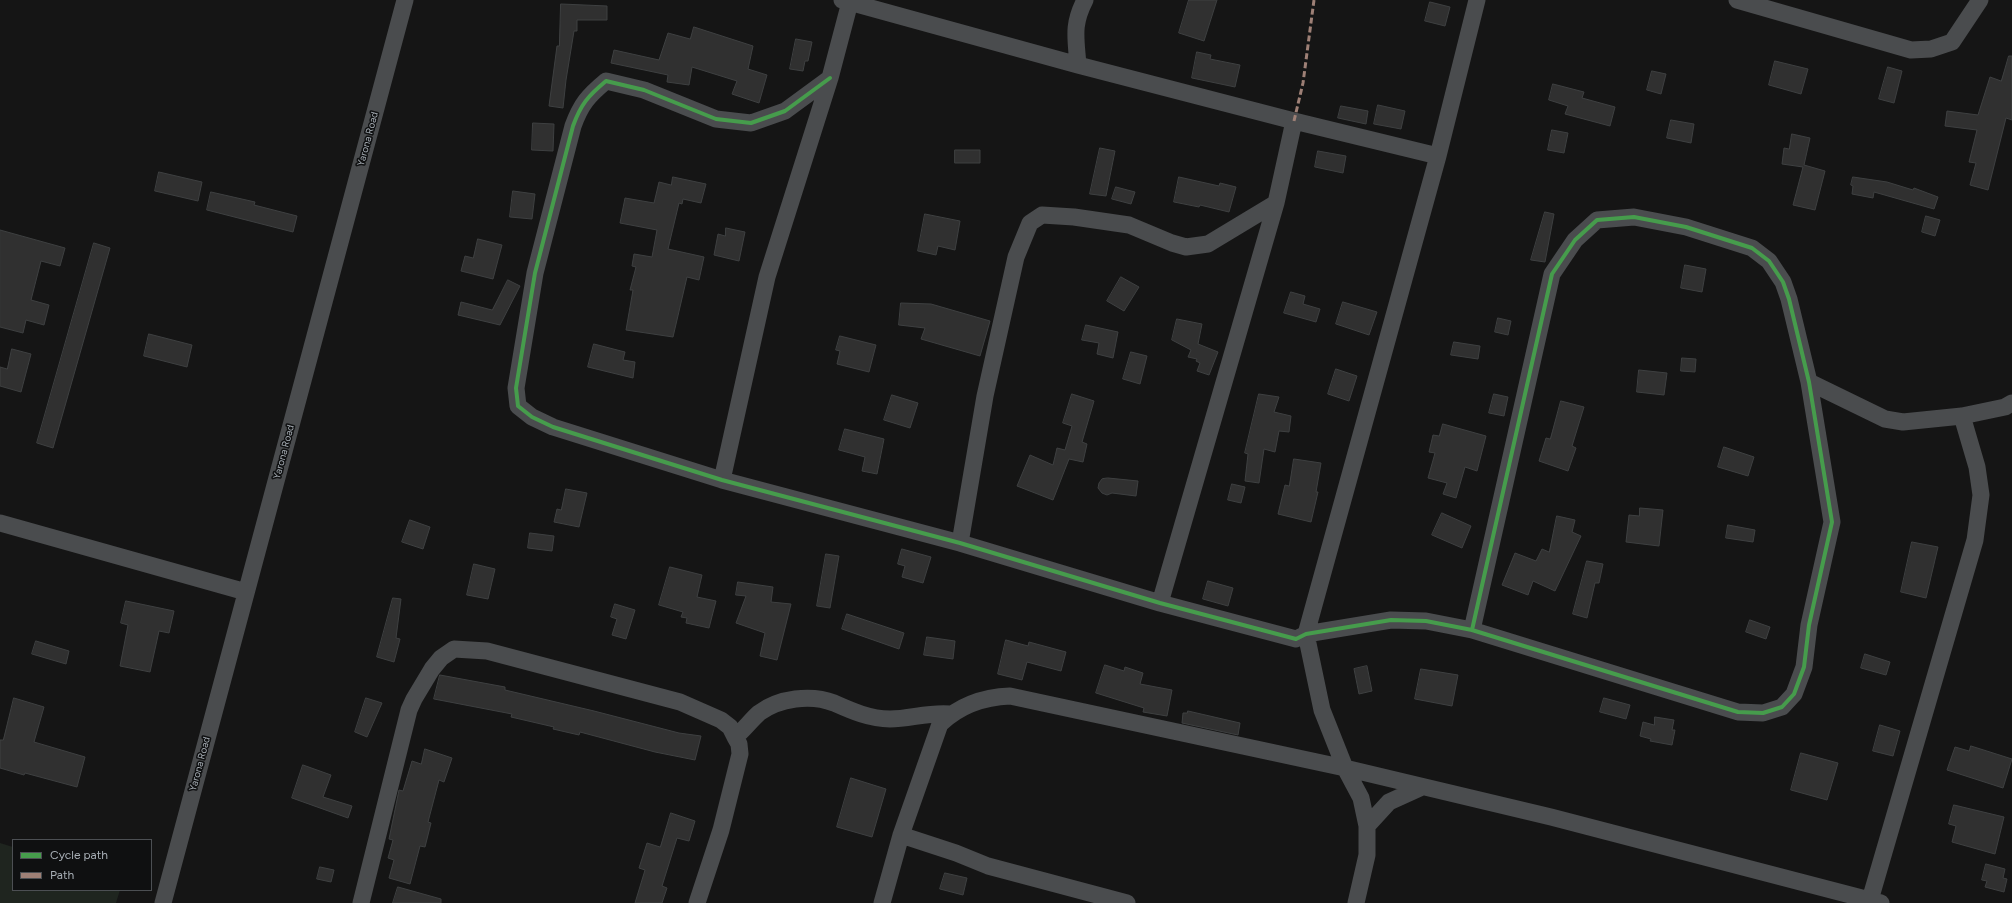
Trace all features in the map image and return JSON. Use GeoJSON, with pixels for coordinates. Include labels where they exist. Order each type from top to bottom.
{"type":"FeatureCollection","features":[{"type":"Feature","properties":{"kind":"street","name":"Yarona Road"},"geometry":{"type":"LineString","coordinates":[[163,903],[405,0]]}},
{"type":"Feature","properties":{"kind":"street"},"geometry":{"type":"LineString","coordinates":[[1078,65],[1075,32],[1077,15],[1085,0]]}},
{"type":"Feature","properties":{"kind":"street"},"geometry":{"type":"LineString","coordinates":[[1356,903],[1367,855],[1367,826],[1361,798],[1345,768],[1322,710],[1306,634],[1438,156],[1477,0]]}},
{"type":"Feature","properties":{"kind":"street"},"geometry":{"type":"LineString","coordinates":[[1737,0],[1911,50],[1932,49],[1952,42],[1980,0]]}},
{"type":"Feature","properties":{"kind":"street"},"geometry":{"type":"LineString","coordinates":[[722,480],[767,277],[830,78],[846,1],[1078,65],[1294,121],[1438,156]]}},
{"type":"Feature","properties":{"kind":"street"},"geometry":{"type":"LineString","coordinates":[[830,78],[785,111],[751,123],[716,119],[644,90],[606,81],[590,94],[579,108],[573,126],[535,273],[516,388],[518,406],[532,417],[553,427],[722,480],[960,543],[1160,603],[1296,639],[1306,634],[1391,620],[1426,621],[1472,630],[1738,712],[1764,713],[1782,707],[1794,694],[1804,667],[1811,618],[1832,522],[1809,382],[1789,299],[1783,282],[1769,261],[1752,248],[1686,227],[1634,216],[1597,220],[1575,240],[1552,274],[1472,630]]}},
{"type":"Feature","properties":{"kind":"street"},"geometry":{"type":"LineString","coordinates":[[1160,603],[1276,203],[1294,121]]}},
{"type":"Feature","properties":{"kind":"street"},"geometry":{"type":"LineString","coordinates":[[960,543],[985,396],[1016,257],[1030,223],[1042,215],[1074,217],[1129,225],[1172,243],[1186,247],[1208,244],[1276,203]]}},
{"type":"Feature","properties":{"kind":"street"},"geometry":{"type":"LineString","coordinates":[[1809,382],[1885,419],[1903,422],[1962,416],[2006,407],[2012,403]]}},
{"type":"Feature","properties":{"kind":"street"},"geometry":{"type":"LineString","coordinates":[[882,903],[901,836],[940,724],[950,714],[975,702],[992,697],[1010,696],[1345,768],[1551,817],[1876,902],[1975,540],[1981,495],[1977,468],[1962,416]]}},
{"type":"Feature","properties":{"kind":"street"},"geometry":{"type":"LineString","coordinates":[[0,523],[246,592]]}},
{"type":"Feature","properties":{"kind":"street"},"geometry":{"type":"LineString","coordinates":[[361,903],[409,710],[432,669],[441,658],[454,649],[487,650],[680,702],[721,720],[730,727],[739,744],[739,761],[721,830],[697,903]]}},
{"type":"Feature","properties":{"kind":"street"},"geometry":{"type":"LineString","coordinates":[[735,737],[759,714],[782,701],[808,698],[832,702],[857,714],[890,719],[935,713],[950,714]]}},
{"type":"Feature","properties":{"kind":"street"},"geometry":{"type":"LineString","coordinates":[[1367,826],[1389,802],[1422,787]]}},
{"type":"Feature","properties":{"kind":"street"},"geometry":{"type":"LineString","coordinates":[[901,836],[956,853],[988,866],[1127,903]]}},
{"type":"Feature","properties":{"kind":"shaded area"},"geometry":{"type":"Polygon","coordinates":[[[0,843],[12,847],[12,891],[120,891],[116,903],[0,903],[0,843]]]}},
{"type":"Feature","properties":{"kind":"building"},"geometry":{"type":"Polygon","coordinates":[[[1189,0],[1217,0],[1204,41],[1179,33],[1189,0]]]}},
{"type":"Feature","properties":{"kind":"building"},"geometry":{"type":"Polygon","coordinates":[[[1430,2],[1450,7],[1445,26],[1425,21],[1430,2]]]}},
{"type":"Feature","properties":{"kind":"building"},"geometry":{"type":"Polygon","coordinates":[[[561,4],[607,6],[607,20],[577,20],[577,31],[574,31],[563,108],[549,106],[557,46],[559,46],[561,4]]]}},
{"type":"Feature","properties":{"kind":"building"},"geometry":{"type":"Polygon","coordinates":[[[694,27],[753,46],[748,69],[767,75],[759,103],[732,94],[737,81],[692,67],[689,85],[667,82],[668,75],[611,63],[614,50],[659,60],[668,33],[690,39],[694,27]]]}},
{"type":"Feature","properties":{"kind":"building"},"geometry":{"type":"Polygon","coordinates":[[[796,39],[812,42],[808,61],[805,61],[803,71],[790,69],[796,39]]]}},
{"type":"Feature","properties":{"kind":"building"},"geometry":{"type":"Polygon","coordinates":[[[1197,52],[1211,55],[1210,59],[1240,65],[1235,87],[1192,78],[1197,52]]]}},
{"type":"Feature","properties":{"kind":"building"},"geometry":{"type":"Polygon","coordinates":[[[2009,56],[2012,56],[2012,120],[2006,118],[1988,190],[1970,185],[1976,163],[1969,162],[1977,130],[1945,126],[1947,111],[1978,115],[1990,77],[2001,81],[2009,56]]]}},
{"type":"Feature","properties":{"kind":"building"},"geometry":{"type":"Polygon","coordinates":[[[1775,61],[1808,69],[1801,94],[1769,85],[1775,61]]]}},
{"type":"Feature","properties":{"kind":"building"},"geometry":{"type":"Polygon","coordinates":[[[1888,67],[1902,71],[1894,103],[1879,99],[1888,67]]]}},
{"type":"Feature","properties":{"kind":"building"},"geometry":{"type":"Polygon","coordinates":[[[1652,71],[1666,74],[1661,94],[1647,90],[1652,71]]]}},
{"type":"Feature","properties":{"kind":"building"},"geometry":{"type":"Polygon","coordinates":[[[1553,84],[1584,92],[1582,98],[1615,107],[1610,126],[1565,114],[1568,106],[1549,100],[1553,84]]]}},
{"type":"Feature","properties":{"kind":"building"},"geometry":{"type":"Polygon","coordinates":[[[1378,105],[1405,111],[1401,129],[1374,124],[1378,105]]]}},
{"type":"Feature","properties":{"kind":"building"},"geometry":{"type":"Polygon","coordinates":[[[1341,106],[1368,111],[1366,124],[1338,118],[1341,106]]]}},
{"type":"Feature","properties":{"kind":"building"},"geometry":{"type":"Polygon","coordinates":[[[1671,120],[1694,124],[1691,143],[1667,138],[1671,120]]]}},
{"type":"Feature","properties":{"kind":"building"},"geometry":{"type":"Polygon","coordinates":[[[533,123],[554,124],[553,151],[532,150],[533,123]]]}},
{"type":"Feature","properties":{"kind":"building"},"geometry":{"type":"Polygon","coordinates":[[[1552,130],[1568,133],[1564,153],[1548,150],[1552,130]]]}},
{"type":"Feature","properties":{"kind":"building"},"geometry":{"type":"Polygon","coordinates":[[[1792,134],[1810,138],[1804,165],[1825,171],[1815,210],[1793,205],[1803,167],[1782,164],[1784,148],[1789,149],[1792,134]]]}},
{"type":"Feature","properties":{"kind":"building"},"geometry":{"type":"Polygon","coordinates":[[[1100,148],[1115,151],[1106,196],[1090,194],[1100,148]]]}},
{"type":"Feature","properties":{"kind":"building"},"geometry":{"type":"Polygon","coordinates":[[[955,150],[980,150],[980,163],[955,163],[955,150]]]}},
{"type":"Feature","properties":{"kind":"building"},"geometry":{"type":"Polygon","coordinates":[[[1318,151],[1346,156],[1343,173],[1315,167],[1318,151]]]}},
{"type":"Feature","properties":{"kind":"building"},"geometry":{"type":"Polygon","coordinates":[[[159,172],[202,182],[198,201],[155,191],[159,172]]]}},
{"type":"Feature","properties":{"kind":"building"},"geometry":{"type":"Polygon","coordinates":[[[673,177],[706,184],[701,203],[683,199],[682,204],[679,203],[668,249],[704,257],[699,280],[687,277],[673,337],[626,330],[633,290],[630,290],[636,267],[632,266],[634,254],[652,257],[657,230],[620,223],[625,198],[654,203],[659,182],[671,185],[673,177]]]}},
{"type":"Feature","properties":{"kind":"building"},"geometry":{"type":"Polygon","coordinates":[[[1179,177],[1219,186],[1220,183],[1236,187],[1229,212],[1200,205],[1199,207],[1174,202],[1179,177]]]}},
{"type":"Feature","properties":{"kind":"building"},"geometry":{"type":"Polygon","coordinates":[[[1853,177],[1887,182],[1913,190],[1914,188],[1938,197],[1934,209],[1874,192],[1873,198],[1852,194],[1853,186],[1851,185],[1853,177]]]}},
{"type":"Feature","properties":{"kind":"building"},"geometry":{"type":"Polygon","coordinates":[[[1116,187],[1135,192],[1131,204],[1112,199],[1116,187]]]}},
{"type":"Feature","properties":{"kind":"building"},"geometry":{"type":"Polygon","coordinates":[[[513,191],[535,194],[532,219],[510,217],[513,191]]]}},
{"type":"Feature","properties":{"kind":"building"},"geometry":{"type":"Polygon","coordinates":[[[211,192],[255,202],[254,205],[297,216],[293,232],[207,210],[211,192]]]}},
{"type":"Feature","properties":{"kind":"building"},"geometry":{"type":"Polygon","coordinates":[[[1545,212],[1554,214],[1545,262],[1531,260],[1545,212]]]}},
{"type":"Feature","properties":{"kind":"building"},"geometry":{"type":"Polygon","coordinates":[[[925,214],[960,221],[955,250],[938,246],[936,255],[918,251],[925,214]]]}},
{"type":"Feature","properties":{"kind":"building"},"geometry":{"type":"Polygon","coordinates":[[[1926,216],[1940,220],[1935,236],[1922,232],[1926,216]]]}},
{"type":"Feature","properties":{"kind":"building"},"geometry":{"type":"Polygon","coordinates":[[[726,228],[745,232],[739,261],[714,255],[718,234],[725,236],[726,228]]]}},
{"type":"Feature","properties":{"kind":"building"},"geometry":{"type":"Polygon","coordinates":[[[0,230],[65,248],[60,266],[41,261],[31,300],[49,305],[44,325],[26,320],[23,333],[0,327],[0,230]]]}},
{"type":"Feature","properties":{"kind":"building"},"geometry":{"type":"Polygon","coordinates":[[[478,239],[502,245],[493,279],[461,271],[465,256],[473,258],[478,239]]]}},
{"type":"Feature","properties":{"kind":"building"},"geometry":{"type":"Polygon","coordinates":[[[94,243],[110,248],[53,448],[37,443],[94,243]]]}},
{"type":"Feature","properties":{"kind":"building"},"geometry":{"type":"Polygon","coordinates":[[[1685,265],[1706,269],[1702,292],[1681,288],[1685,265]]]}},
{"type":"Feature","properties":{"kind":"building"},"geometry":{"type":"Polygon","coordinates":[[[1121,277],[1139,287],[1124,311],[1107,301],[1121,277]]]}},
{"type":"Feature","properties":{"kind":"building"},"geometry":{"type":"Polygon","coordinates":[[[508,280],[520,286],[500,325],[458,315],[461,302],[492,310],[508,280]]]}},
{"type":"Feature","properties":{"kind":"building"},"geometry":{"type":"Polygon","coordinates":[[[1291,292],[1305,296],[1303,304],[1320,309],[1316,322],[1284,313],[1291,292]]]}},
{"type":"Feature","properties":{"kind":"building"},"geometry":{"type":"Polygon","coordinates":[[[1343,302],[1377,312],[1369,335],[1336,324],[1343,302]]]}},
{"type":"Feature","properties":{"kind":"building"},"geometry":{"type":"Polygon","coordinates":[[[901,303],[931,304],[990,321],[980,356],[921,339],[925,328],[899,325],[901,303]]]}},
{"type":"Feature","properties":{"kind":"building"},"geometry":{"type":"Polygon","coordinates":[[[1498,318],[1511,321],[1508,335],[1495,332],[1498,318]]]}},
{"type":"Feature","properties":{"kind":"building"},"geometry":{"type":"Polygon","coordinates":[[[1177,319],[1202,324],[1198,344],[1218,352],[1209,375],[1197,371],[1200,363],[1196,361],[1197,359],[1188,357],[1191,350],[1172,340],[1177,319]]]}},
{"type":"Feature","properties":{"kind":"building"},"geometry":{"type":"Polygon","coordinates":[[[1086,325],[1118,332],[1113,358],[1097,354],[1099,343],[1082,340],[1086,325]]]}},
{"type":"Feature","properties":{"kind":"building"},"geometry":{"type":"Polygon","coordinates":[[[149,334],[192,345],[187,367],[144,356],[149,334]]]}},
{"type":"Feature","properties":{"kind":"building"},"geometry":{"type":"Polygon","coordinates":[[[840,336],[876,345],[869,372],[837,364],[840,351],[836,350],[840,336]]]}},
{"type":"Feature","properties":{"kind":"building"},"geometry":{"type":"Polygon","coordinates":[[[1454,342],[1480,346],[1478,359],[1451,355],[1454,342]]]}},
{"type":"Feature","properties":{"kind":"building"},"geometry":{"type":"Polygon","coordinates":[[[594,344],[625,352],[623,360],[635,362],[633,378],[588,367],[594,344]]]}},
{"type":"Feature","properties":{"kind":"building"},"geometry":{"type":"Polygon","coordinates":[[[12,349],[31,354],[21,392],[0,386],[0,367],[7,369],[12,349]]]}},
{"type":"Feature","properties":{"kind":"building"},"geometry":{"type":"Polygon","coordinates":[[[1131,352],[1147,356],[1140,384],[1123,379],[1131,352]]]}},
{"type":"Feature","properties":{"kind":"building"},"geometry":{"type":"Polygon","coordinates":[[[1682,358],[1696,359],[1695,372],[1681,371],[1682,358]]]}},
{"type":"Feature","properties":{"kind":"building"},"geometry":{"type":"Polygon","coordinates":[[[1336,369],[1357,376],[1349,401],[1328,394],[1336,369]]]}},
{"type":"Feature","properties":{"kind":"building"},"geometry":{"type":"Polygon","coordinates":[[[1639,370],[1667,373],[1664,395],[1637,392],[1639,370]]]}},
{"type":"Feature","properties":{"kind":"building"},"geometry":{"type":"Polygon","coordinates":[[[1072,394],[1094,401],[1082,442],[1087,444],[1083,462],[1069,459],[1053,500],[1017,486],[1030,455],[1053,465],[1057,448],[1065,450],[1072,426],[1063,423],[1072,394]]]}},
{"type":"Feature","properties":{"kind":"building"},"geometry":{"type":"Polygon","coordinates":[[[1259,394],[1279,397],[1274,412],[1291,416],[1289,432],[1279,431],[1275,452],[1264,449],[1259,483],[1245,481],[1248,454],[1245,453],[1259,394]]]}},
{"type":"Feature","properties":{"kind":"building"},"geometry":{"type":"Polygon","coordinates":[[[1494,394],[1508,397],[1504,416],[1489,413],[1494,394]]]}},
{"type":"Feature","properties":{"kind":"building"},"geometry":{"type":"Polygon","coordinates":[[[892,395],[918,403],[910,428],[884,420],[892,395]]]}},
{"type":"Feature","properties":{"kind":"building"},"geometry":{"type":"Polygon","coordinates":[[[1561,401],[1584,407],[1572,446],[1576,448],[1568,471],[1539,461],[1546,438],[1550,439],[1561,401]]]}},
{"type":"Feature","properties":{"kind":"building"},"geometry":{"type":"Polygon","coordinates":[[[1443,424],[1486,436],[1477,471],[1465,467],[1456,498],[1443,494],[1447,483],[1428,478],[1435,453],[1429,452],[1433,435],[1439,436],[1443,424]]]}},
{"type":"Feature","properties":{"kind":"building"},"geometry":{"type":"Polygon","coordinates":[[[845,429],[884,439],[877,474],[862,471],[865,457],[839,450],[845,429]]]}},
{"type":"Feature","properties":{"kind":"building"},"geometry":{"type":"Polygon","coordinates":[[[1724,447],[1754,457],[1748,476],[1718,467],[1724,447]]]}},
{"type":"Feature","properties":{"kind":"building"},"geometry":{"type":"Polygon","coordinates":[[[1294,459],[1321,463],[1316,492],[1318,492],[1311,522],[1278,514],[1285,485],[1289,486],[1294,459]]]}},
{"type":"Feature","properties":{"kind":"building"},"geometry":{"type":"Polygon","coordinates":[[[1108,478],[1138,481],[1136,496],[1112,493],[1107,495],[1102,493],[1098,488],[1099,483],[1102,479],[1108,478]]]}},
{"type":"Feature","properties":{"kind":"building"},"geometry":{"type":"Polygon","coordinates":[[[1232,484],[1245,487],[1241,503],[1228,500],[1232,484]]]}},
{"type":"Feature","properties":{"kind":"building"},"geometry":{"type":"Polygon","coordinates":[[[566,489],[587,493],[579,527],[554,522],[557,509],[561,510],[566,489]]]}},
{"type":"Feature","properties":{"kind":"building"},"geometry":{"type":"Polygon","coordinates":[[[1640,508],[1663,510],[1659,546],[1626,542],[1629,515],[1639,516],[1640,508]]]}},
{"type":"Feature","properties":{"kind":"building"},"geometry":{"type":"Polygon","coordinates":[[[1442,513],[1471,526],[1462,548],[1432,535],[1442,513]]]}},
{"type":"Feature","properties":{"kind":"building"},"geometry":{"type":"Polygon","coordinates":[[[1557,516],[1575,520],[1572,532],[1581,536],[1555,591],[1533,581],[1528,595],[1502,585],[1515,553],[1536,561],[1542,549],[1549,552],[1557,516]]]}},
{"type":"Feature","properties":{"kind":"building"},"geometry":{"type":"Polygon","coordinates":[[[410,520],[430,527],[423,549],[402,542],[410,520]]]}},
{"type":"Feature","properties":{"kind":"building"},"geometry":{"type":"Polygon","coordinates":[[[1728,525],[1755,530],[1753,542],[1726,538],[1728,525]]]}},
{"type":"Feature","properties":{"kind":"building"},"geometry":{"type":"Polygon","coordinates":[[[530,533],[554,536],[552,551],[528,548],[530,533]]]}},
{"type":"Feature","properties":{"kind":"building"},"geometry":{"type":"Polygon","coordinates":[[[1912,542],[1938,547],[1926,598],[1901,592],[1912,542]]]}},
{"type":"Feature","properties":{"kind":"building"},"geometry":{"type":"Polygon","coordinates":[[[902,549],[931,557],[923,583],[902,577],[905,566],[898,564],[902,549]]]}},
{"type":"Feature","properties":{"kind":"building"},"geometry":{"type":"Polygon","coordinates":[[[826,554],[839,556],[830,608],[817,606],[826,554]]]}},
{"type":"Feature","properties":{"kind":"building"},"geometry":{"type":"Polygon","coordinates":[[[1587,561],[1603,564],[1599,583],[1595,583],[1587,618],[1573,614],[1587,561]]]}},
{"type":"Feature","properties":{"kind":"building"},"geometry":{"type":"Polygon","coordinates":[[[474,564],[495,569],[488,599],[467,595],[474,564]]]}},
{"type":"Feature","properties":{"kind":"building"},"geometry":{"type":"Polygon","coordinates":[[[670,567],[702,575],[697,597],[716,601],[709,628],[686,623],[687,618],[681,617],[683,612],[659,605],[670,567]]]}},
{"type":"Feature","properties":{"kind":"building"},"geometry":{"type":"Polygon","coordinates":[[[1208,581],[1233,588],[1228,606],[1203,599],[1208,581]]]}},
{"type":"Feature","properties":{"kind":"building"},"geometry":{"type":"Polygon","coordinates":[[[738,582],[773,587],[771,602],[791,604],[777,660],[760,656],[765,633],[736,623],[746,596],[736,595],[738,582]]]}},
{"type":"Feature","properties":{"kind":"building"},"geometry":{"type":"Polygon","coordinates":[[[393,598],[401,599],[396,638],[400,639],[394,662],[377,657],[393,598]]]}},
{"type":"Feature","properties":{"kind":"building"},"geometry":{"type":"Polygon","coordinates":[[[126,601],[174,611],[169,633],[159,631],[150,672],[120,666],[128,625],[121,623],[126,601]]]}},
{"type":"Feature","properties":{"kind":"building"},"geometry":{"type":"Polygon","coordinates":[[[615,604],[635,610],[626,639],[612,635],[617,619],[611,617],[615,604]]]}},
{"type":"Feature","properties":{"kind":"building"},"geometry":{"type":"Polygon","coordinates":[[[847,614],[904,633],[899,649],[842,629],[847,614]]]}},
{"type":"Feature","properties":{"kind":"building"},"geometry":{"type":"Polygon","coordinates":[[[1750,620],[1770,627],[1766,639],[1746,632],[1750,620]]]}},
{"type":"Feature","properties":{"kind":"building"},"geometry":{"type":"Polygon","coordinates":[[[927,637],[955,641],[953,659],[924,655],[927,637]]]}},
{"type":"Feature","properties":{"kind":"building"},"geometry":{"type":"Polygon","coordinates":[[[1006,640],[1028,646],[1029,642],[1066,652],[1061,671],[1027,662],[1022,680],[998,674],[1006,640]]]}},
{"type":"Feature","properties":{"kind":"building"},"geometry":{"type":"Polygon","coordinates":[[[36,641],[69,651],[66,664],[32,654],[36,641]]]}},
{"type":"Feature","properties":{"kind":"building"},"geometry":{"type":"Polygon","coordinates":[[[1865,654],[1890,662],[1886,675],[1861,668],[1865,654]]]}},
{"type":"Feature","properties":{"kind":"building"},"geometry":{"type":"Polygon","coordinates":[[[1105,665],[1124,671],[1125,667],[1143,673],[1140,684],[1172,690],[1167,716],[1143,712],[1144,708],[1096,693],[1105,665]]]}},
{"type":"Feature","properties":{"kind":"building"},"geometry":{"type":"Polygon","coordinates":[[[1367,666],[1372,691],[1359,694],[1354,669],[1367,666]]]}},
{"type":"Feature","properties":{"kind":"building"},"geometry":{"type":"Polygon","coordinates":[[[1421,669],[1458,675],[1452,706],[1415,699],[1421,669]]]}},
{"type":"Feature","properties":{"kind":"building"},"geometry":{"type":"Polygon","coordinates":[[[440,675],[505,687],[505,690],[679,733],[701,736],[695,760],[655,752],[580,732],[579,735],[553,729],[554,727],[511,717],[512,714],[434,699],[440,675]]]}},
{"type":"Feature","properties":{"kind":"building"},"geometry":{"type":"Polygon","coordinates":[[[14,698],[44,707],[34,742],[85,757],[77,787],[0,768],[0,740],[3,740],[14,698]]]}},
{"type":"Feature","properties":{"kind":"building"},"geometry":{"type":"Polygon","coordinates":[[[366,698],[382,703],[367,737],[355,732],[366,698]]]}},
{"type":"Feature","properties":{"kind":"building"},"geometry":{"type":"Polygon","coordinates":[[[1604,698],[1630,705],[1626,719],[1600,712],[1604,698]]]}},
{"type":"Feature","properties":{"kind":"building"},"geometry":{"type":"Polygon","coordinates":[[[1188,711],[1240,723],[1238,735],[1182,723],[1183,713],[1187,713],[1188,711]]]}},
{"type":"Feature","properties":{"kind":"building"},"geometry":{"type":"Polygon","coordinates":[[[1655,717],[1674,720],[1672,730],[1675,730],[1672,745],[1650,741],[1651,739],[1640,736],[1643,722],[1654,725],[1655,717]]]}},
{"type":"Feature","properties":{"kind":"building"},"geometry":{"type":"Polygon","coordinates":[[[1880,725],[1900,731],[1893,756],[1873,751],[1880,725]]]}},
{"type":"Feature","properties":{"kind":"building"},"geometry":{"type":"Polygon","coordinates":[[[1971,746],[2012,759],[2003,788],[1947,770],[1955,747],[1969,751],[1971,746]]]}},
{"type":"Feature","properties":{"kind":"building"},"geometry":{"type":"Polygon","coordinates":[[[425,749],[452,758],[444,782],[439,780],[428,822],[431,823],[425,847],[420,846],[410,884],[389,878],[394,860],[388,858],[393,840],[389,839],[399,790],[403,791],[412,761],[421,764],[425,749]]]}},
{"type":"Feature","properties":{"kind":"building"},"geometry":{"type":"Polygon","coordinates":[[[1801,753],[1838,763],[1827,800],[1791,790],[1801,753]]]}},
{"type":"Feature","properties":{"kind":"building"},"geometry":{"type":"Polygon","coordinates":[[[303,765],[331,775],[323,797],[352,806],[348,818],[292,798],[303,765]]]}},
{"type":"Feature","properties":{"kind":"building"},"geometry":{"type":"Polygon","coordinates":[[[851,778],[886,789],[872,837],[837,827],[851,778]]]}},
{"type":"Feature","properties":{"kind":"building"},"geometry":{"type":"Polygon","coordinates":[[[1954,805],[2004,817],[1995,854],[1952,842],[1956,826],[1949,824],[1954,805]]]}},
{"type":"Feature","properties":{"kind":"building"},"geometry":{"type":"Polygon","coordinates":[[[671,813],[695,821],[689,841],[677,838],[662,886],[667,888],[662,903],[635,903],[645,870],[639,868],[647,843],[660,847],[671,813]]]}},
{"type":"Feature","properties":{"kind":"building"},"geometry":{"type":"Polygon","coordinates":[[[1986,864],[2005,869],[2003,878],[2007,879],[2004,892],[1985,887],[1987,881],[1982,880],[1986,864]]]}},
{"type":"Feature","properties":{"kind":"building"},"geometry":{"type":"Polygon","coordinates":[[[320,867],[334,870],[331,882],[317,879],[320,867]]]}},
{"type":"Feature","properties":{"kind":"building"},"geometry":{"type":"Polygon","coordinates":[[[945,873],[967,878],[963,895],[940,889],[945,873]]]}},
{"type":"Feature","properties":{"kind":"building"},"geometry":{"type":"Polygon","coordinates":[[[398,887],[441,899],[441,903],[393,903],[398,887]]]}},
{"type":"Feature","properties":{"kind":"marked path"},"geometry":{"type":"LineString","coordinates":[[1294,121],[1303,83],[1314,0]]}},
{"type":"Feature","properties":{"kind":"cycle path"},"geometry":{"type":"LineString","coordinates":[[830,78],[785,111],[751,123],[716,119],[644,90],[606,81],[594,91],[582,106],[573,126],[535,273],[516,388],[518,406],[532,417],[553,427],[722,480],[960,543],[1160,603],[1296,639],[1306,634],[1391,620],[1426,621],[1472,630],[1738,712],[1763,713],[1782,707],[1794,694],[1804,667],[1809,625],[1832,522],[1809,382],[1789,299],[1783,282],[1769,261],[1752,248],[1686,227],[1634,217],[1597,220],[1575,240],[1552,274],[1472,630]]}}]}
